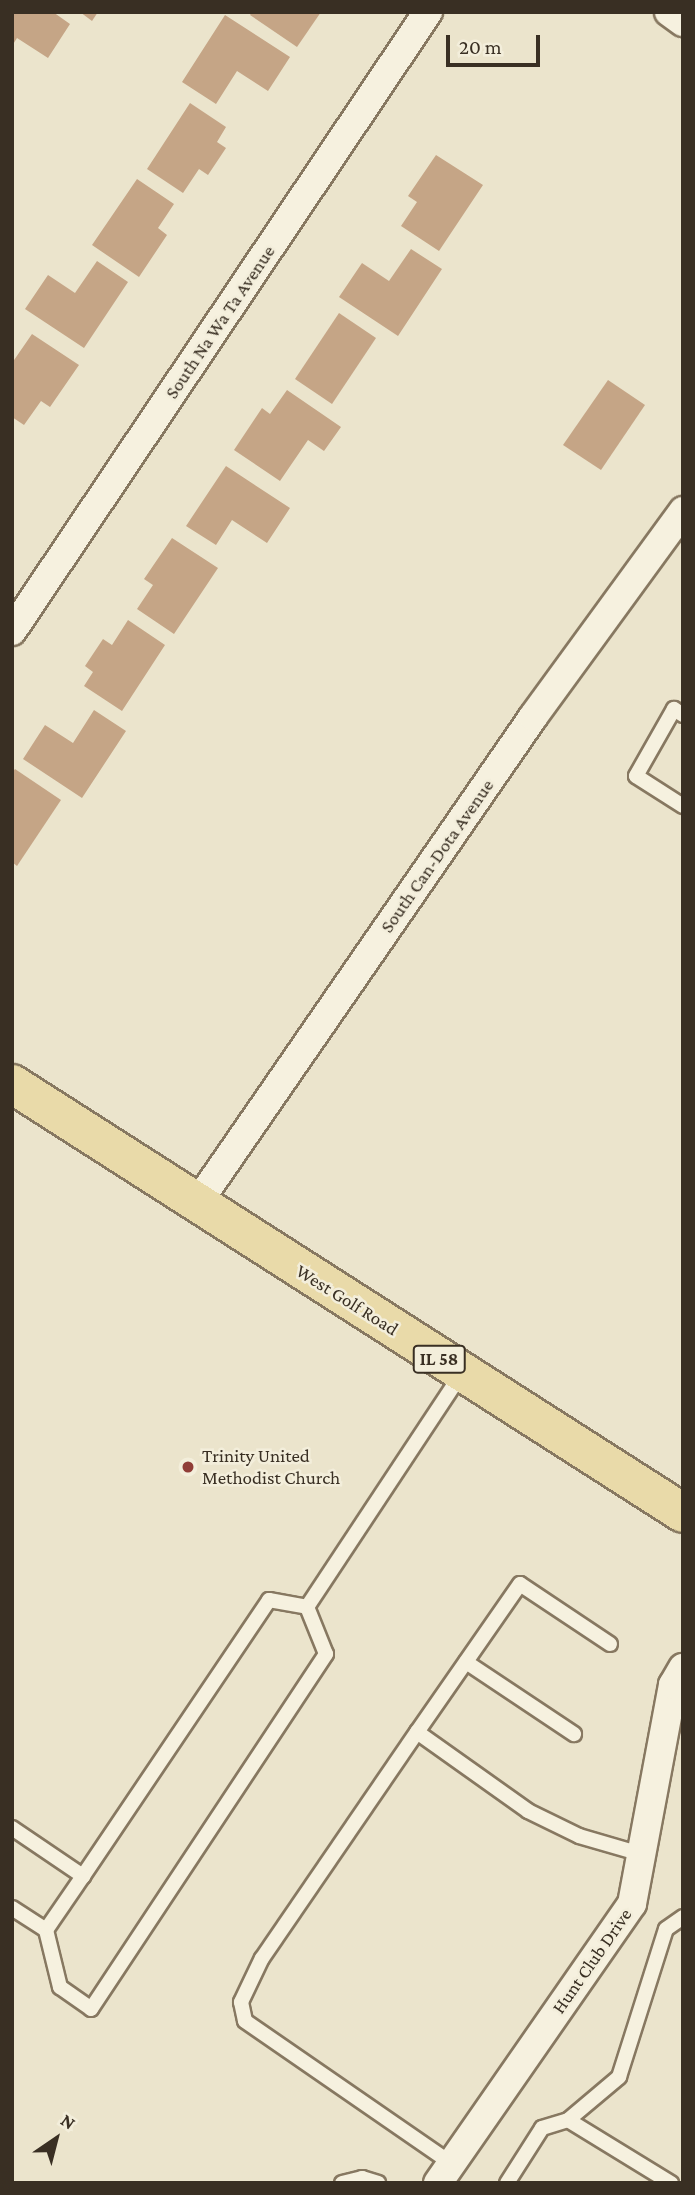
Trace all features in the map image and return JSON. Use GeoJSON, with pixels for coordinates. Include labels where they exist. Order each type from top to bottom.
{"type":"FeatureCollection","features":[{"type":"Feature","properties":{"kind":"main road","name":"West Golf Road"},"geometry":{"type":"LineString","coordinates":[[12,1084],[196,1205],[683,1513]]}},
{"type":"Feature","properties":{"kind":"street","name":"South Na Wa Ta Avenue"},"geometry":{"type":"LineString","coordinates":[[12,631],[428,12]]}},
{"type":"Feature","properties":{"kind":"street"},"geometry":{"type":"LineString","coordinates":[[669,12],[683,22]]}},
{"type":"Feature","properties":{"kind":"street","name":"South Can-Dota Avenue"},"geometry":{"type":"LineString","coordinates":[[196,1205],[525,729],[683,511]]}},
{"type":"Feature","properties":{"kind":"street","name":"Hunt Club Drive"},"geometry":{"type":"LineString","coordinates":[[445,2173],[632,1904],[673,1685],[683,1668]]}},
{"type":"Feature","properties":{"kind":"lane"},"geometry":{"type":"LineString","coordinates":[[683,715],[674,709],[636,776],[683,806]]}},
{"type":"Feature","properties":{"kind":"lane"},"geometry":{"type":"LineString","coordinates":[[307,1607],[462,1373]]}},
{"type":"Feature","properties":{"kind":"lane"},"geometry":{"type":"LineString","coordinates":[[445,2173],[245,2021],[241,2001],[262,1958],[520,1584],[610,1644]]}},
{"type":"Feature","properties":{"kind":"lane"},"geometry":{"type":"LineString","coordinates":[[46,1930],[269,1600],[307,1607]]}},
{"type":"Feature","properties":{"kind":"lane"},"geometry":{"type":"LineString","coordinates":[[12,1908],[46,1930],[60,1987],[91,2008],[326,1654],[307,1607]]}},
{"type":"Feature","properties":{"kind":"lane"},"geometry":{"type":"LineString","coordinates":[[466,1662],[574,1734]]}},
{"type":"Feature","properties":{"kind":"lane"},"geometry":{"type":"LineString","coordinates":[[417,1732],[528,1811],[579,1836],[641,1854]]}},
{"type":"Feature","properties":{"kind":"lane"},"geometry":{"type":"LineString","coordinates":[[12,1828],[83,1876]]}},
{"type":"Feature","properties":{"kind":"lane"},"geometry":{"type":"LineString","coordinates":[[507,2183],[542,2128],[568,2120],[619,2077],[666,1929],[683,1917]]}},
{"type":"Feature","properties":{"kind":"lane"},"geometry":{"type":"LineString","coordinates":[[568,2120],[671,2183]]}},
{"type":"Feature","properties":{"kind":"lane"},"geometry":{"type":"LineString","coordinates":[[342,2183],[362,2178],[379,2183]]}},
{"type":"Feature","properties":{"kind":"building"},"geometry":{"type":"Polygon","coordinates":[[[12,12],[53,12],[70,24],[48,58],[17,38],[12,46],[12,12]]]}},
{"type":"Feature","properties":{"kind":"building"},"geometry":{"type":"Polygon","coordinates":[[[80,12],[98,12],[92,21],[80,12]]]}},
{"type":"Feature","properties":{"kind":"building"},"geometry":{"type":"Polygon","coordinates":[[[252,12],[321,12],[297,47],[250,15],[252,12]]]}},
{"type":"Feature","properties":{"kind":"building"},"geometry":{"type":"Polygon","coordinates":[[[225,15],[290,57],[268,91],[237,71],[216,104],[182,82],[225,15]]]}},
{"type":"Feature","properties":{"kind":"building"},"geometry":{"type":"Polygon","coordinates":[[[190,103],[226,127],[217,142],[226,148],[208,175],[199,169],[183,193],[147,169],[190,103]]]}},
{"type":"Feature","properties":{"kind":"building"},"geometry":{"type":"Polygon","coordinates":[[[436,155],[483,185],[439,251],[401,226],[417,202],[408,196],[436,155]]]}},
{"type":"Feature","properties":{"kind":"building"},"geometry":{"type":"Polygon","coordinates":[[[137,179],[174,204],[158,228],[167,235],[139,277],[92,245],[137,179]]]}},
{"type":"Feature","properties":{"kind":"building"},"geometry":{"type":"Polygon","coordinates":[[[411,249],[442,269],[398,336],[339,297],[362,263],[389,281],[411,249]]]}},
{"type":"Feature","properties":{"kind":"building"},"geometry":{"type":"Polygon","coordinates":[[[97,261],[128,282],[84,348],[25,309],[48,275],[75,293],[97,261]]]}},
{"type":"Feature","properties":{"kind":"building"},"geometry":{"type":"Polygon","coordinates":[[[339,313],[376,338],[332,404],[295,379],[339,313]]]}},
{"type":"Feature","properties":{"kind":"building"},"geometry":{"type":"Polygon","coordinates":[[[32,334],[79,365],[50,407],[41,401],[24,425],[12,417],[12,363],[32,334]]]}},
{"type":"Feature","properties":{"kind":"building"},"geometry":{"type":"Polygon","coordinates":[[[608,380],[645,405],[601,470],[563,445],[608,380]]]}},
{"type":"Feature","properties":{"kind":"building"},"geometry":{"type":"Polygon","coordinates":[[[287,390],[341,427],[324,451],[308,440],[280,481],[234,450],[262,408],[270,414],[287,390]]]}},
{"type":"Feature","properties":{"kind":"building"},"geometry":{"type":"Polygon","coordinates":[[[226,466],[290,508],[267,543],[232,520],[216,545],[186,526],[226,466]]]}},
{"type":"Feature","properties":{"kind":"building"},"geometry":{"type":"Polygon","coordinates":[[[172,538],[218,568],[174,634],[137,609],[153,585],[144,579],[172,538]]]}},
{"type":"Feature","properties":{"kind":"building"},"geometry":{"type":"Polygon","coordinates":[[[128,620],[165,645],[122,711],[84,686],[93,672],[85,666],[103,639],[112,645],[128,620]]]}},
{"type":"Feature","properties":{"kind":"building"},"geometry":{"type":"Polygon","coordinates":[[[94,710],[126,731],[82,798],[23,759],[45,725],[73,743],[94,710]]]}},
{"type":"Feature","properties":{"kind":"building"},"geometry":{"type":"Polygon","coordinates":[[[15,769],[61,800],[17,866],[12,862],[12,773],[15,769]]]}},
{"type":"Feature","properties":{"kind":"place","name":"Trinity United Methodist Church"},"geometry":{"type":"Point","coordinates":[188,1467]}}]}
